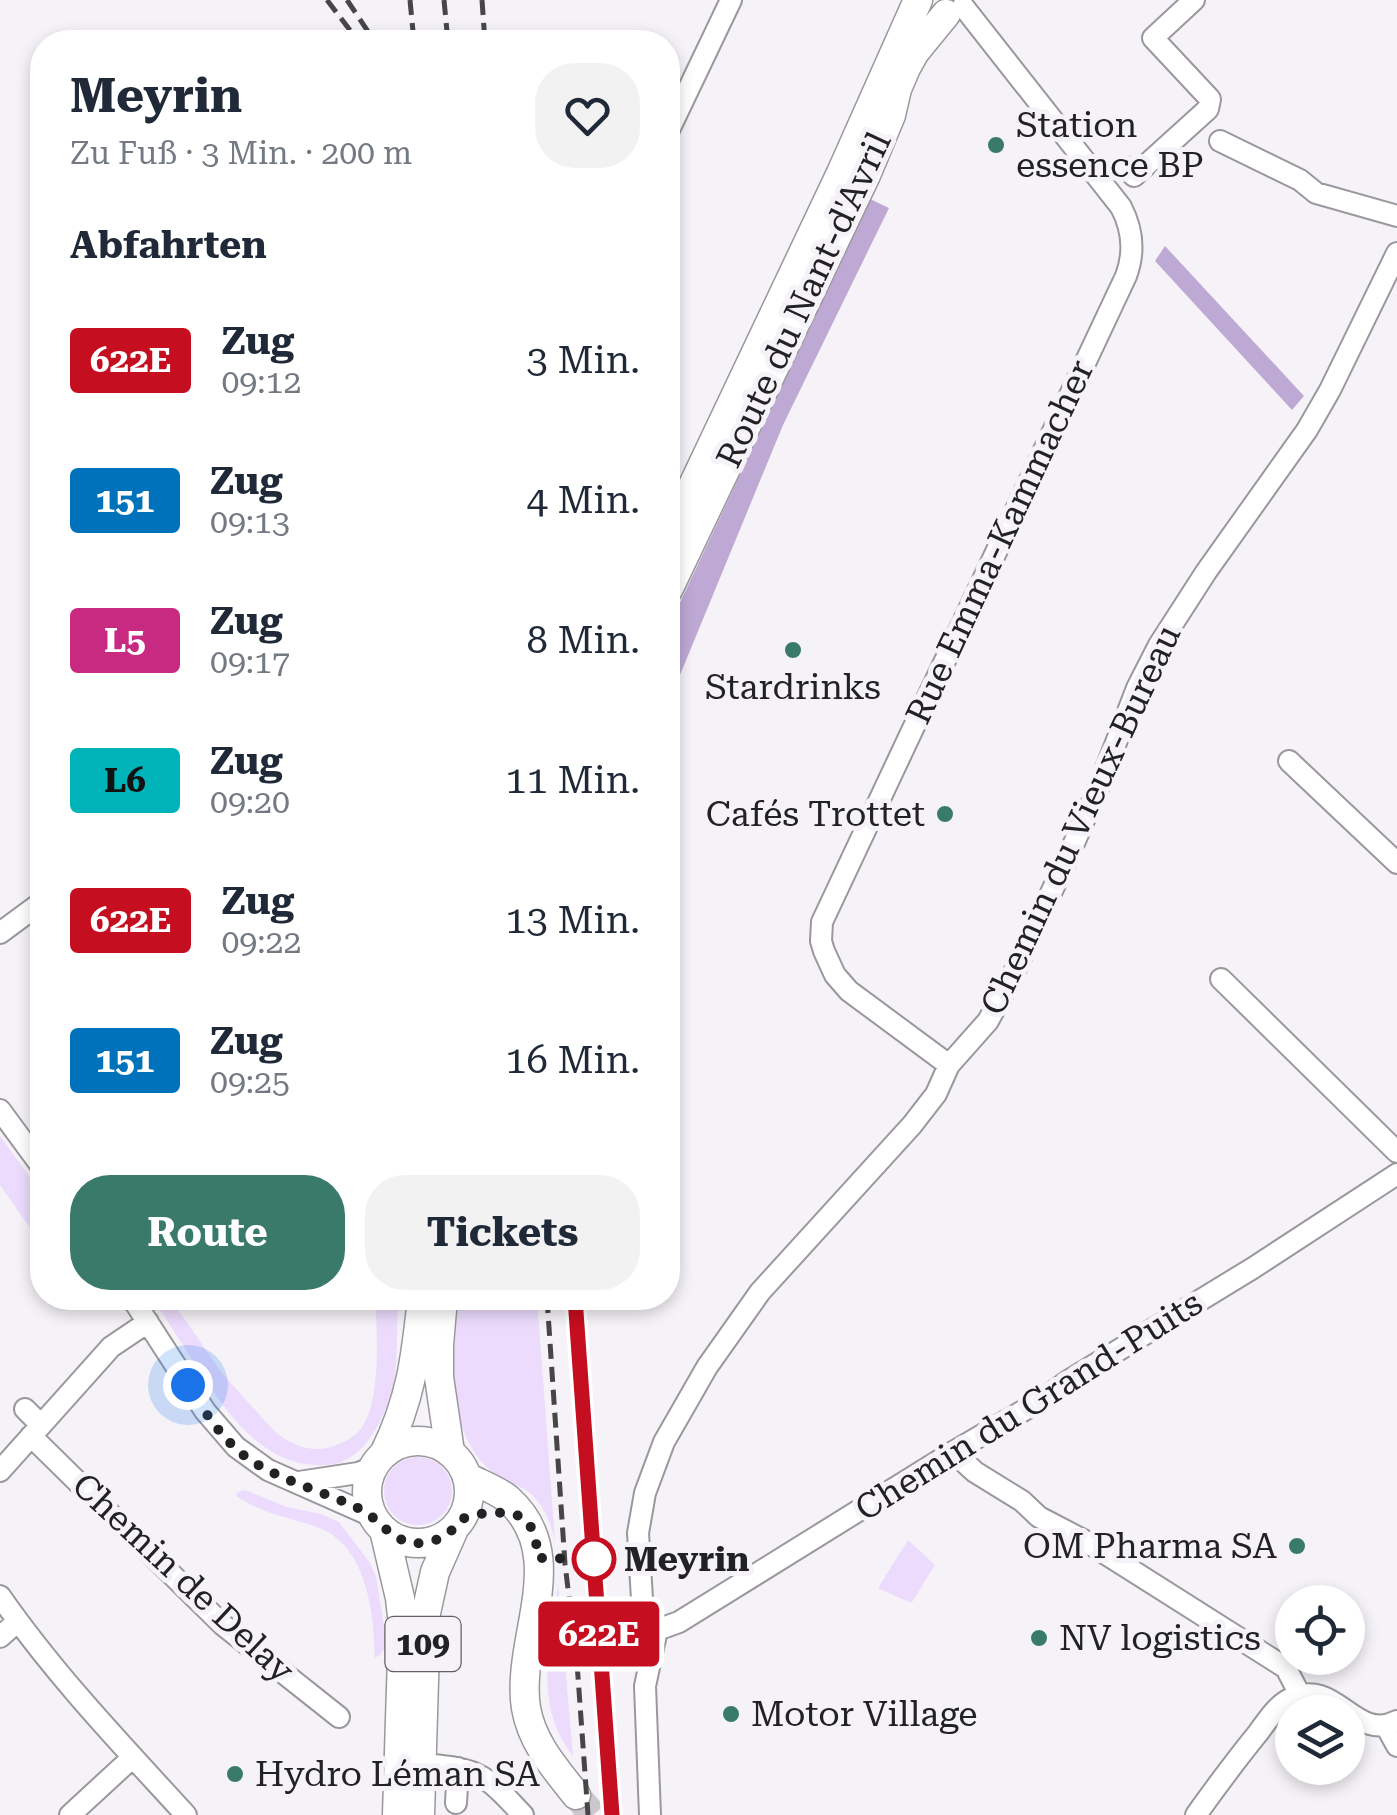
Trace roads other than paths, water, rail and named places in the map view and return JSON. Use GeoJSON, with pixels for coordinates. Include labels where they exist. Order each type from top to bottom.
{"type":"FeatureCollection","features":[{"type":"Feature","properties":{"kind":"main road"},"geometry":{"type":"LineString","coordinates":[[918,0],[935,12],[959,7]]}},
{"type":"Feature","properties":{"kind":"main road","name":"Route du Nant-d'Avril"},"geometry":{"type":"LineString","coordinates":[[680,513],[918,0]]}},
{"type":"Feature","properties":{"kind":"main road","name":"Route du Nant-d'Avril"},"geometry":{"type":"LineString","coordinates":[[680,565],[866,174],[906,68],[915,52],[959,7]]}},
{"type":"Feature","properties":{"kind":"main road"},"geometry":{"type":"LineString","coordinates":[[379,1460],[396,1446],[417,1441],[450,1452],[467,1477],[469,1498],[457,1524],[441,1538],[419,1543],[397,1538],[379,1524],[367,1492],[379,1460],[395,1433],[411,1384],[420,1310]]}},
{"type":"Feature","properties":{"kind":"main road"},"geometry":{"type":"LineString","coordinates":[[442,1310],[439,1377],[450,1452]]}},
{"type":"Feature","properties":{"kind":"main road"},"geometry":{"type":"LineString","coordinates":[[467,1477],[506,1496],[531,1530],[537,1546],[536,1608],[526,1667],[526,1707],[536,1740],[576,1795]]}},
{"type":"Feature","properties":{"kind":"main road"},"geometry":{"type":"LineString","coordinates":[[457,1524],[496,1512],[522,1517]]}},
{"type":"Feature","properties":{"kind":"main road","name":"109"},"geometry":{"type":"LineString","coordinates":[[379,1524],[400,1598],[411,1756],[420,1815]]}},
{"type":"Feature","properties":{"kind":"main road","name":"109"},"geometry":{"type":"LineString","coordinates":[[397,1815],[411,1756],[426,1614],[435,1572],[457,1524]]}},
{"type":"Feature","properties":{"kind":"street"},"geometry":{"type":"LineString","coordinates":[[680,107],[731,0]]}},
{"type":"Feature","properties":{"kind":"street"},"geometry":{"type":"LineString","coordinates":[[1125,167],[1134,176],[1208,109],[1210,99],[1153,38],[1194,0]]}},
{"type":"Feature","properties":{"kind":"street","name":"Rue Emma-Kammacher"},"geometry":{"type":"LineString","coordinates":[[950,1065],[849,991],[835,975],[824,951],[822,922],[1126,276],[1132,243],[1121,206],[959,7]]}},
{"type":"Feature","properties":{"kind":"street"},"geometry":{"type":"LineString","coordinates":[[1220,141],[1300,180],[1316,193],[1397,216]]}},
{"type":"Feature","properties":{"kind":"street","name":"Chemin du Vieux-Bureau"},"geometry":{"type":"LineString","coordinates":[[657,1630],[642,1599],[638,1533],[645,1493],[664,1442],[707,1367],[744,1314],[918,1117],[936,1094],[950,1065],[988,1021],[1071,850],[1137,688],[1159,645],[1307,430],[1397,252]]}},
{"type":"Feature","properties":{"kind":"street"},"geometry":{"type":"LineString","coordinates":[[1289,762],[1397,863]]}},
{"type":"Feature","properties":{"kind":"street"},"geometry":{"type":"LineString","coordinates":[[0,934],[30,911]]}},
{"type":"Feature","properties":{"kind":"street"},"geometry":{"type":"LineString","coordinates":[[1220,979],[1397,1152]]}},
{"type":"Feature","properties":{"kind":"street"},"geometry":{"type":"LineString","coordinates":[[0,1110],[30,1151]]}},
{"type":"Feature","properties":{"kind":"street","name":"Chemin du Grand-Puits"},"geometry":{"type":"LineString","coordinates":[[657,1630],[680,1622],[1044,1398],[1397,1174]]}},
{"type":"Feature","properties":{"kind":"street"},"geometry":{"type":"LineString","coordinates":[[140,1310],[226,1438],[256,1463],[379,1524]]}},
{"type":"Feature","properties":{"kind":"street"},"geometry":{"type":"LineString","coordinates":[[4,1457],[36,1430],[112,1347],[148,1322]]}},
{"type":"Feature","properties":{"kind":"street","name":"Chemin de Delay"},"geometry":{"type":"LineString","coordinates":[[25,1410],[36,1430],[222,1624],[339,1717]]}},
{"type":"Feature","properties":{"kind":"street"},"geometry":{"type":"LineString","coordinates":[[952,1452],[1039,1517],[1087,1542],[1286,1668],[1300,1695],[1314,1695]]}},
{"type":"Feature","properties":{"kind":"street"},"geometry":{"type":"LineString","coordinates":[[299,1482],[358,1474],[379,1460]]}},
{"type":"Feature","properties":{"kind":"street"},"geometry":{"type":"LineString","coordinates":[[0,1596],[51,1665],[186,1815]]}},
{"type":"Feature","properties":{"kind":"street"},"geometry":{"type":"LineString","coordinates":[[0,1637],[18,1621]]}},
{"type":"Feature","properties":{"kind":"street"},"geometry":{"type":"LineString","coordinates":[[650,1815],[644,1686],[657,1630]]}},
{"type":"Feature","properties":{"kind":"street"},"geometry":{"type":"LineString","coordinates":[[1196,1815],[1275,1712]]}},
{"type":"Feature","properties":{"kind":"street"},"geometry":{"type":"LineString","coordinates":[[1365,1723],[1370,1726],[1392,1724],[1397,1746]]}},
{"type":"Feature","properties":{"kind":"street"},"geometry":{"type":"LineString","coordinates":[[411,1756],[483,1777],[523,1815]]}},
{"type":"Feature","properties":{"kind":"street"},"geometry":{"type":"LineString","coordinates":[[70,1815],[132,1757]]}},
{"type":"Feature","properties":{"kind":"street"},"geometry":{"type":"LineString","coordinates":[[456,1803],[458,1768]]}},
{"type":"Feature","properties":{"kind":"tunnel"},"geometry":{"type":"LineString","coordinates":[[576,1795],[593,1815]]}},
{"type":"Feature","properties":{"kind":"railway"},"geometry":{"type":"LineString","coordinates":[[327,0],[350,30]]}},
{"type":"Feature","properties":{"kind":"railway"},"geometry":{"type":"LineString","coordinates":[[347,0],[367,30]]}},
{"type":"Feature","properties":{"kind":"railway"},"geometry":{"type":"LineString","coordinates":[[410,0],[413,30]]}},
{"type":"Feature","properties":{"kind":"railway"},"geometry":{"type":"LineString","coordinates":[[444,0],[447,30]]}},
{"type":"Feature","properties":{"kind":"railway"},"geometry":{"type":"LineString","coordinates":[[482,0],[484,30]]}},
{"type":"Feature","properties":{"kind":"railway"},"geometry":{"type":"LineString","coordinates":[[548,1310],[565,1564],[588,1815]]}},
{"type":"Feature","properties":{"kind":"railway"},"geometry":{"type":"LineString","coordinates":[[576,1310],[612,1815]]}},
{"type":"Feature","properties":{"kind":"train","name":"622E"},"geometry":{"type":"LineString","coordinates":[[576,1310],[612,1815]]}},
{"type":"Feature","properties":{"kind":"place","name":"Station essence BP"},"geometry":{"type":"Point","coordinates":[996,145]}},
{"type":"Feature","properties":{"kind":"place","name":"Stardrinks"},"geometry":{"type":"Point","coordinates":[793,650]}},
{"type":"Feature","properties":{"kind":"place","name":"Cafés Trottet"},"geometry":{"type":"Point","coordinates":[945,814]}},
{"type":"Feature","properties":{"kind":"place","name":"OM Pharma SA"},"geometry":{"type":"Point","coordinates":[1297,1546]}},
{"type":"Feature","properties":{"kind":"place","name":"Meyrin"},"geometry":{"type":"Point","coordinates":[594,1559]}},
{"type":"Feature","properties":{"kind":"place","name":"NV logistics"},"geometry":{"type":"Point","coordinates":[1039,1638]}},
{"type":"Feature","properties":{"kind":"place","name":"Motor Village"},"geometry":{"type":"Point","coordinates":[731,1714]}},
{"type":"Feature","properties":{"kind":"place","name":"Hydro Léman SA"},"geometry":{"type":"Point","coordinates":[235,1774]}}]}
